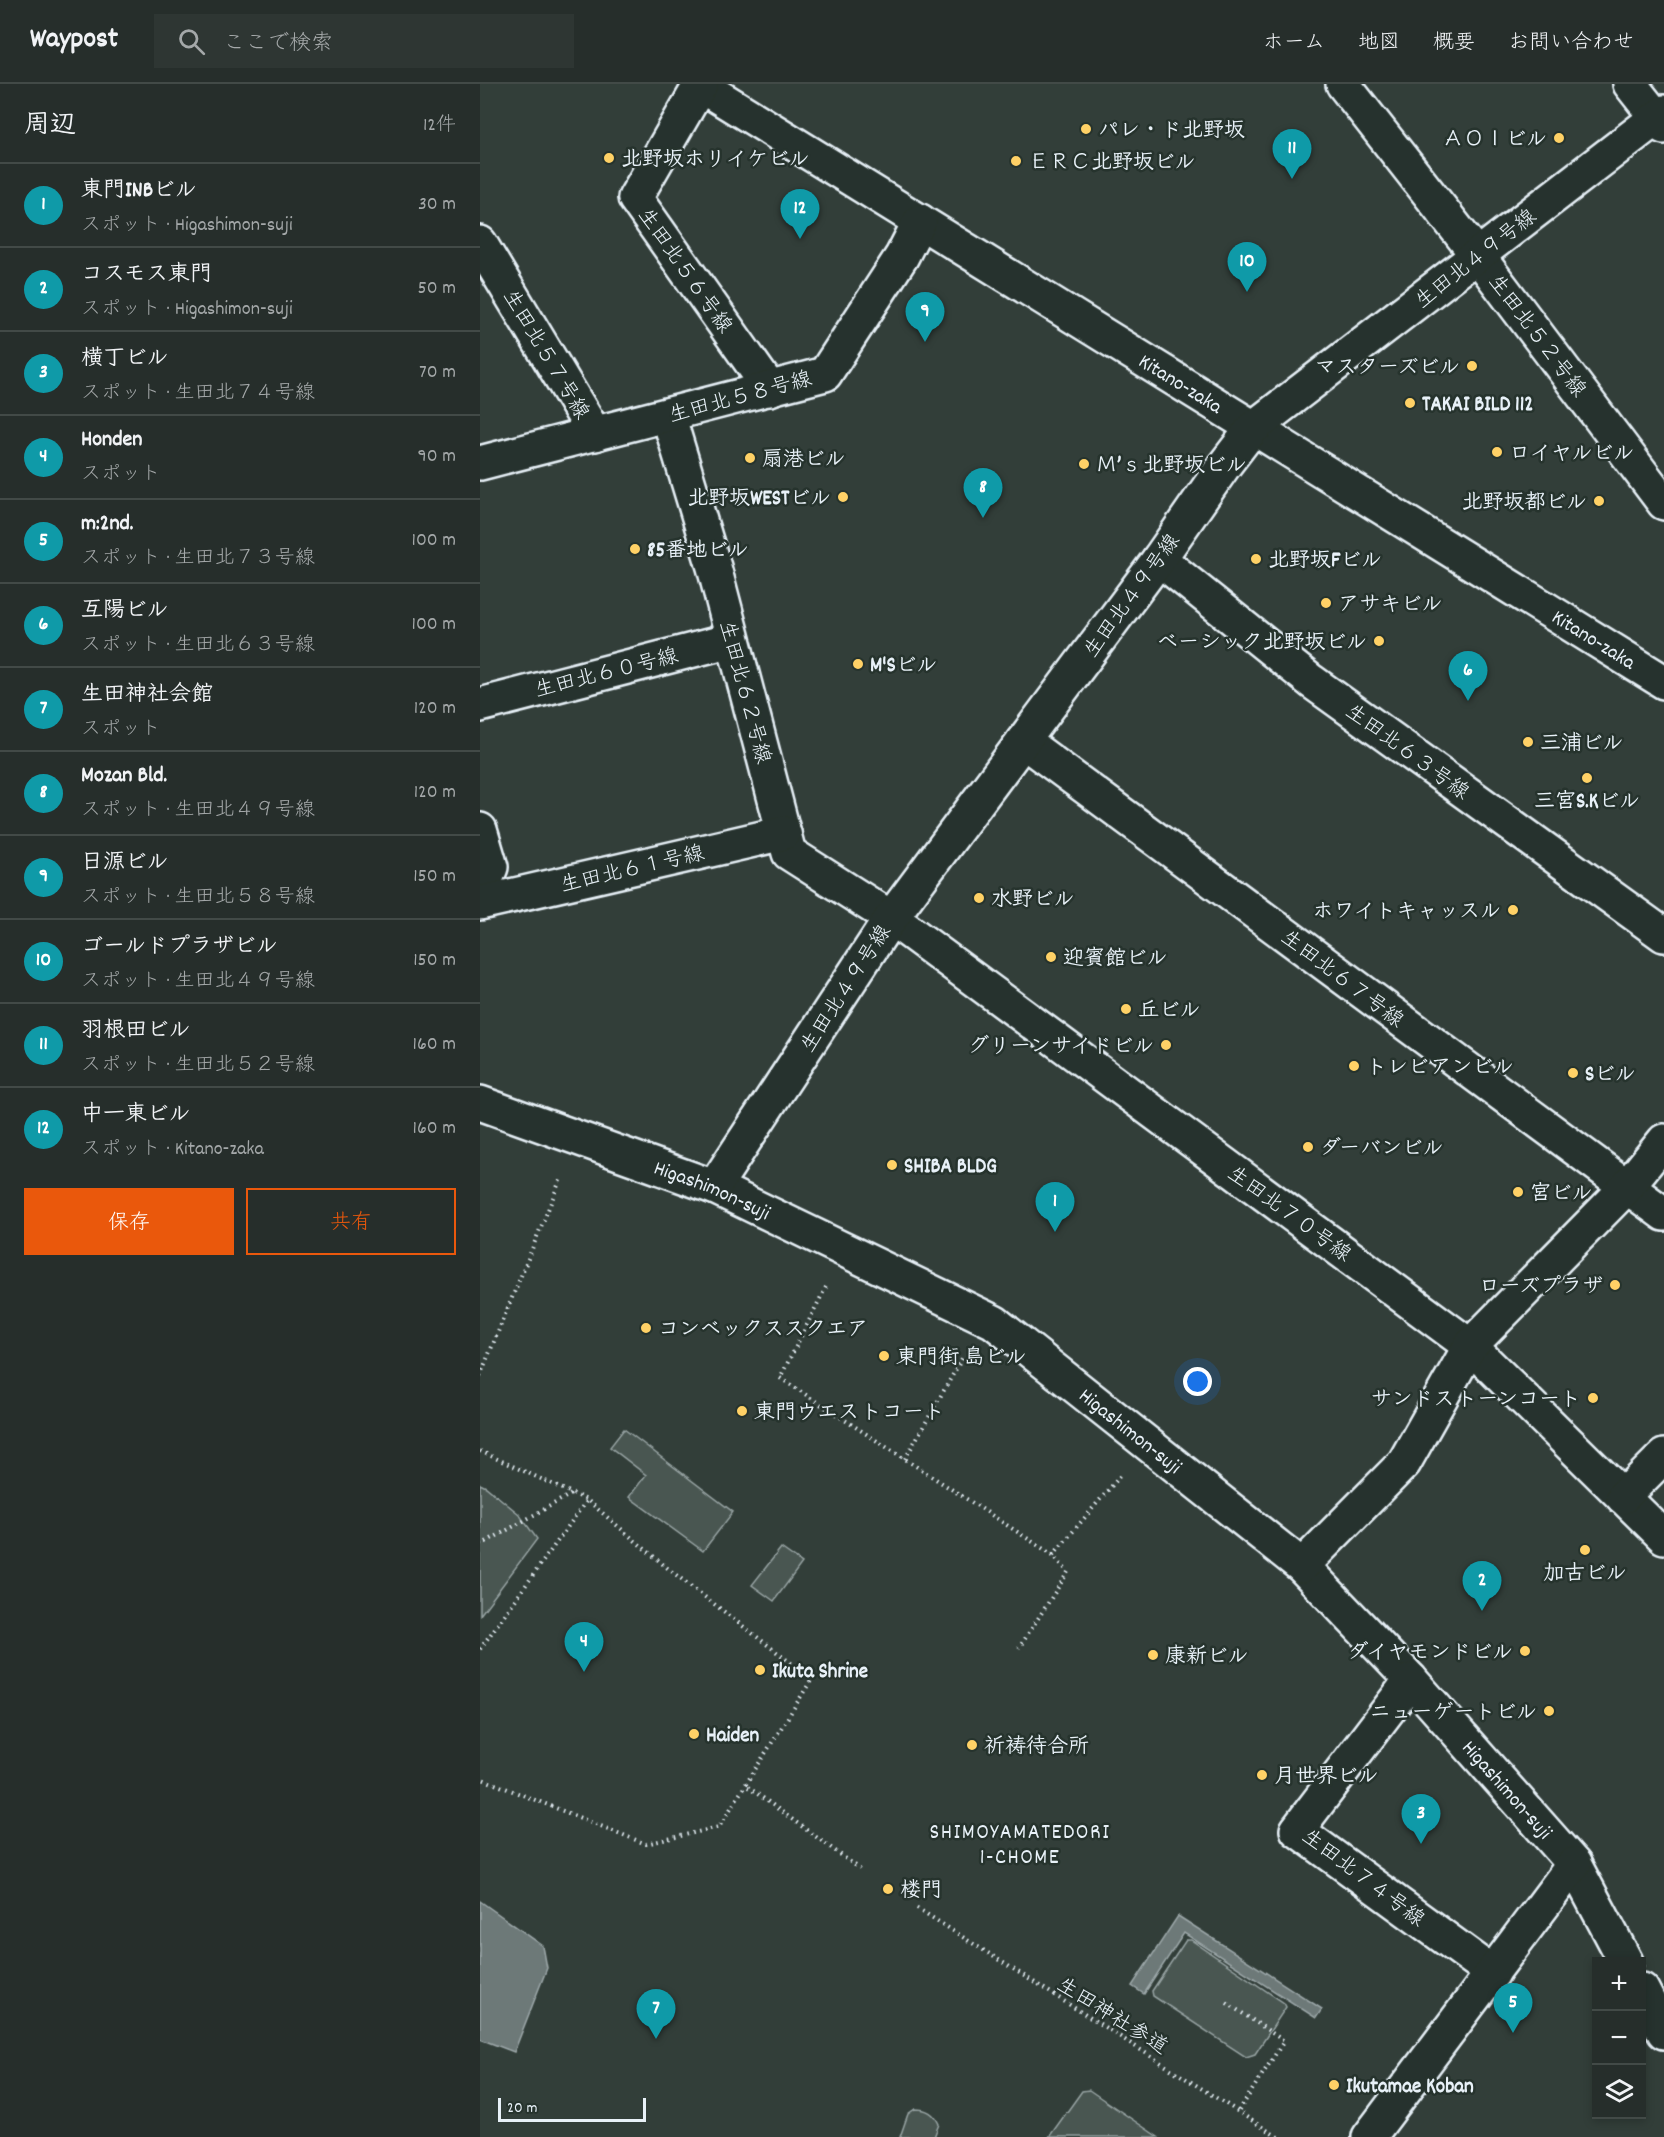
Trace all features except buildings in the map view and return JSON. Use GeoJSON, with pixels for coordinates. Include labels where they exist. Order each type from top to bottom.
{"type":"FeatureCollection","features":[{"type":"Feature","properties":{"kind":"street","name":"生田北５２号線"},"geometry":{"type":"LineString","coordinates":[[1343,84],[1478,256],[1664,503]]}},
{"type":"Feature","properties":{"kind":"street"},"geometry":{"type":"LineString","coordinates":[[1630,84],[1661,119]]}},
{"type":"Feature","properties":{"kind":"street","name":"Kitano-zaka"},"geometry":{"type":"LineString","coordinates":[[700,85],[1664,682]]}},
{"type":"Feature","properties":{"kind":"street","name":"生田北５６号線"},"geometry":{"type":"LineString","coordinates":[[700,85],[635,198],[770,388]]}},
{"type":"Feature","properties":{"kind":"street","name":"生田北４９号線"},"geometry":{"type":"LineString","coordinates":[[714,1187],[891,918],[1159,559],[1253,428],[1661,119]]}},
{"type":"Feature","properties":{"kind":"street","name":"生田北５８号線"},"geometry":{"type":"LineString","coordinates":[[480,463],[825,374],[902,256],[920,221]]}},
{"type":"Feature","properties":{"kind":"street","name":"生田北５７号線"},"geometry":{"type":"LineString","coordinates":[[480,243],[595,434]]}},
{"type":"Feature","properties":{"kind":"street","name":"生田北６２号線"},"geometry":{"type":"LineString","coordinates":[[668,416],[714,567],[789,853],[891,918]]}},
{"type":"Feature","properties":{"kind":"street","name":"生田北６３号線"},"geometry":{"type":"LineString","coordinates":[[1159,559],[1311,681],[1664,935]]}},
{"type":"Feature","properties":{"kind":"street","name":"生田北６０号線"},"geometry":{"type":"LineString","coordinates":[[480,705],[732,640]]}},
{"type":"Feature","properties":{"kind":"street","name":"生田北６７号線"},"geometry":{"type":"LineString","coordinates":[[1023,741],[1664,1214]]}},
{"type":"Feature","properties":{"kind":"street"},"geometry":{"type":"LineString","coordinates":[[480,830],[492,867],[480,894]]}},
{"type":"Feature","properties":{"kind":"street","name":"生田北６１号線"},"geometry":{"type":"LineString","coordinates":[[480,903],[784,833]]}},
{"type":"Feature","properties":{"kind":"street","name":"生田北７０号線"},"geometry":{"type":"LineString","coordinates":[[891,918],[1470,1346],[1664,1537]]}},
{"type":"Feature","properties":{"kind":"street","name":"Higashimon-suji"},"geometry":{"type":"LineString","coordinates":[[480,1102],[714,1187],[994,1322],[1302,1566],[1411,1680],[1574,1864],[1623,1957]]}},
{"type":"Feature","properties":{"kind":"street"},"geometry":{"type":"LineString","coordinates":[[1302,1566],[1404,1463],[1470,1346],[1626,1188],[1664,1141]]}},
{"type":"Feature","properties":{"kind":"street"},"geometry":{"type":"LineString","coordinates":[[1623,1497],[1664,1456]]}},
{"type":"Feature","properties":{"kind":"street","name":"生田北７４号線"},"geometry":{"type":"LineString","coordinates":[[1411,1680],[1297,1830],[1493,1973]]}},
{"type":"Feature","properties":{"kind":"street"},"geometry":{"type":"LineString","coordinates":[[1369,2137],[1574,1864]]}},
{"type":"Feature","properties":{"kind":"street"},"geometry":{"type":"LineString","coordinates":[[1646,1999],[1664,2032]]}},
{"type":"Feature","properties":{"kind":"path"},"geometry":{"type":"LineString","coordinates":[[480,1376],[577,1138]]}},
{"type":"Feature","properties":{"kind":"path"},"geometry":{"type":"LineString","coordinates":[[845,1249],[780,1378],[1053,1555],[1068,1572],[1019,1648]]}},
{"type":"Feature","properties":{"kind":"path"},"geometry":{"type":"LineString","coordinates":[[905,1459],[985,1317]]}},
{"type":"Feature","properties":{"kind":"path"},"geometry":{"type":"LineString","coordinates":[[1053,1555],[1148,1444]]}},
{"type":"Feature","properties":{"kind":"path"},"geometry":{"type":"LineString","coordinates":[[480,1451],[587,1500],[671,1571],[812,1679],[719,1827],[646,1844],[480,1778]]}},
{"type":"Feature","properties":{"kind":"path"},"geometry":{"type":"LineString","coordinates":[[480,1542],[486,1542],[573,1493]]}},
{"type":"Feature","properties":{"kind":"path"},"geometry":{"type":"LineString","coordinates":[[480,1649],[587,1500]]}},
{"type":"Feature","properties":{"kind":"path"},"geometry":{"type":"LineString","coordinates":[[748,1787],[860,1869]]}},
{"type":"Feature","properties":{"kind":"path","name":"生田神社参道"},"geometry":{"type":"LineString","coordinates":[[916,1908],[1278,2137]]}},
{"type":"Feature","properties":{"kind":"path"},"geometry":{"type":"LineString","coordinates":[[1227,2003],[1284,2041],[1238,2112]]}},
{"type":"Feature","properties":{"kind":"shaded area"},"geometry":{"type":"Polygon","coordinates":[[[624,1429],[733,1512],[703,1551],[629,1497],[646,1475],[610,1447],[624,1429]]]}},
{"type":"Feature","properties":{"kind":"shaded area"},"geometry":{"type":"Polygon","coordinates":[[[480,1484],[519,1514],[537,1539],[480,1615],[480,1484]]]}},
{"type":"Feature","properties":{"kind":"shaded area"},"geometry":{"type":"Polygon","coordinates":[[[781,1548],[802,1563],[774,1601],[752,1585],[781,1548]]]}},
{"type":"Feature","properties":{"kind":"shaded area"},"geometry":{"type":"Polygon","coordinates":[[[480,1901],[543,1946],[547,1968],[514,2052],[480,2039],[480,1901]]]}},
{"type":"Feature","properties":{"kind":"shaded area"},"geometry":{"type":"Polygon","coordinates":[[[1178,1916],[1322,2009],[1316,2018],[1184,1933],[1144,1994],[1132,1986],[1178,1916]]]}},
{"type":"Feature","properties":{"kind":"shaded area"},"geometry":{"type":"Polygon","coordinates":[[[1186,1940],[1191,1940],[1284,2003],[1286,2007],[1255,2054],[1246,2057],[1153,1996],[1152,1991],[1186,1940]]]}},
{"type":"Feature","properties":{"kind":"shaded area"},"geometry":{"type":"Polygon","coordinates":[[[1089,2090],[1158,2137],[1049,2137],[1082,2091],[1089,2090]]]}},
{"type":"Feature","properties":{"kind":"shaded area"},"geometry":{"type":"Polygon","coordinates":[[[915,2109],[930,2112],[937,2120],[939,2124],[934,2137],[900,2137],[908,2114],[915,2109]]]}},
{"type":"Feature","properties":{"kind":"place","name":"パレ・ド北野坂"},"geometry":{"type":"Point","coordinates":[1086,129]}},
{"type":"Feature","properties":{"kind":"place","name":"ＡＯＩビル"},"geometry":{"type":"Point","coordinates":[1559,138]}},
{"type":"Feature","properties":{"kind":"place","name":"北野坂ホリイケビル"},"geometry":{"type":"Point","coordinates":[609,158]}},
{"type":"Feature","properties":{"kind":"place","name":"ＥＲＣ北野坂ビル"},"geometry":{"type":"Point","coordinates":[1016,161]}},
{"type":"Feature","properties":{"kind":"place","name":"羽根田ビル"},"geometry":{"type":"Point","coordinates":[1292,179]}},
{"type":"Feature","properties":{"kind":"place","name":"中一東ビル"},"geometry":{"type":"Point","coordinates":[800,239]}},
{"type":"Feature","properties":{"kind":"place","name":"ゴールドプラザビル"},"geometry":{"type":"Point","coordinates":[1247,292]}},
{"type":"Feature","properties":{"kind":"place","name":"日源ビル"},"geometry":{"type":"Point","coordinates":[925,342]}},
{"type":"Feature","properties":{"kind":"place","name":"マスターズビル"},"geometry":{"type":"Point","coordinates":[1472,366]}},
{"type":"Feature","properties":{"kind":"place","name":"TAKAI BILD 112"},"geometry":{"type":"Point","coordinates":[1410,403]}},
{"type":"Feature","properties":{"kind":"place","name":"ロイヤルビル"},"geometry":{"type":"Point","coordinates":[1497,452]}},
{"type":"Feature","properties":{"kind":"place","name":"扇港ビル"},"geometry":{"type":"Point","coordinates":[750,458]}},
{"type":"Feature","properties":{"kind":"place","name":"Ｍ’ｓ北野坂ビル"},"geometry":{"type":"Point","coordinates":[1084,464]}},
{"type":"Feature","properties":{"kind":"place","name":"北野坂WESTビル"},"geometry":{"type":"Point","coordinates":[843,497]}},
{"type":"Feature","properties":{"kind":"place","name":"北野坂都ビル"},"geometry":{"type":"Point","coordinates":[1599,501]}},
{"type":"Feature","properties":{"kind":"place","name":"Mozan Bld."},"geometry":{"type":"Point","coordinates":[983,518]}},
{"type":"Feature","properties":{"kind":"place","name":"85番地ビル"},"geometry":{"type":"Point","coordinates":[635,549]}},
{"type":"Feature","properties":{"kind":"place","name":"北野坂Fビル"},"geometry":{"type":"Point","coordinates":[1256,559]}},
{"type":"Feature","properties":{"kind":"place","name":"アサキビル"},"geometry":{"type":"Point","coordinates":[1326,603]}},
{"type":"Feature","properties":{"kind":"place","name":"ベーシック北野坂ビル"},"geometry":{"type":"Point","coordinates":[1379,641]}},
{"type":"Feature","properties":{"kind":"place","name":"M'Sビル"},"geometry":{"type":"Point","coordinates":[858,664]}},
{"type":"Feature","properties":{"kind":"place","name":"互陽ビル"},"geometry":{"type":"Point","coordinates":[1468,701]}},
{"type":"Feature","properties":{"kind":"place","name":"三浦ビル"},"geometry":{"type":"Point","coordinates":[1528,742]}},
{"type":"Feature","properties":{"kind":"place","name":"三宮S.Kビル"},"geometry":{"type":"Point","coordinates":[1587,778]}},
{"type":"Feature","properties":{"kind":"place","name":"水野ビル"},"geometry":{"type":"Point","coordinates":[979,898]}},
{"type":"Feature","properties":{"kind":"place","name":"ホワイトキャッスル"},"geometry":{"type":"Point","coordinates":[1513,910]}},
{"type":"Feature","properties":{"kind":"place","name":"迎賓館ビル"},"geometry":{"type":"Point","coordinates":[1051,957]}},
{"type":"Feature","properties":{"kind":"place","name":"丘ビル"},"geometry":{"type":"Point","coordinates":[1126,1009]}},
{"type":"Feature","properties":{"kind":"place","name":"グリーンサイドビル"},"geometry":{"type":"Point","coordinates":[1166,1045]}},
{"type":"Feature","properties":{"kind":"place","name":"トレビアンビル"},"geometry":{"type":"Point","coordinates":[1354,1066]}},
{"type":"Feature","properties":{"kind":"place","name":"Sビル"},"geometry":{"type":"Point","coordinates":[1573,1073]}},
{"type":"Feature","properties":{"kind":"place","name":"ダーバンビル"},"geometry":{"type":"Point","coordinates":[1308,1147]}},
{"type":"Feature","properties":{"kind":"place","name":"SHIBA BLDG"},"geometry":{"type":"Point","coordinates":[892,1165]}},
{"type":"Feature","properties":{"kind":"place","name":"宮ビル"},"geometry":{"type":"Point","coordinates":[1518,1192]}},
{"type":"Feature","properties":{"kind":"place","name":"東門INBビル"},"geometry":{"type":"Point","coordinates":[1055,1232]}},
{"type":"Feature","properties":{"kind":"place","name":"ローズプラザ"},"geometry":{"type":"Point","coordinates":[1615,1285]}},
{"type":"Feature","properties":{"kind":"place","name":"コンベックススクエア"},"geometry":{"type":"Point","coordinates":[646,1328]}},
{"type":"Feature","properties":{"kind":"place","name":"東門街 島ビル"},"geometry":{"type":"Point","coordinates":[884,1356]}},
{"type":"Feature","properties":{"kind":"place","name":"サンドストーンコート"},"geometry":{"type":"Point","coordinates":[1593,1398]}},
{"type":"Feature","properties":{"kind":"place","name":"東門ウエストコート"},"geometry":{"type":"Point","coordinates":[742,1411]}},
{"type":"Feature","properties":{"kind":"place","name":"加古ビル"},"geometry":{"type":"Point","coordinates":[1585,1550]}},
{"type":"Feature","properties":{"kind":"place","name":"コスモス東門"},"geometry":{"type":"Point","coordinates":[1482,1611]}},
{"type":"Feature","properties":{"kind":"place","name":"ダイヤモンドビル"},"geometry":{"type":"Point","coordinates":[1525,1651]}},
{"type":"Feature","properties":{"kind":"place","name":"康新ビル"},"geometry":{"type":"Point","coordinates":[1153,1655]}},
{"type":"Feature","properties":{"kind":"place","name":"Ikuta Shrine"},"geometry":{"type":"Point","coordinates":[760,1670]}},
{"type":"Feature","properties":{"kind":"place","name":"Honden"},"geometry":{"type":"Point","coordinates":[584,1672]}},
{"type":"Feature","properties":{"kind":"place","name":"ニューゲートビル"},"geometry":{"type":"Point","coordinates":[1549,1711]}},
{"type":"Feature","properties":{"kind":"place","name":"Haiden"},"geometry":{"type":"Point","coordinates":[694,1734]}},
{"type":"Feature","properties":{"kind":"place","name":"祈祷待合所"},"geometry":{"type":"Point","coordinates":[972,1745]}},
{"type":"Feature","properties":{"kind":"place","name":"月世界ビル"},"geometry":{"type":"Point","coordinates":[1262,1775]}},
{"type":"Feature","properties":{"kind":"place","name":"横丁ビル"},"geometry":{"type":"Point","coordinates":[1421,1844]}},
{"type":"Feature","properties":{"kind":"place","name":"楼門"},"geometry":{"type":"Point","coordinates":[888,1889]}},
{"type":"Feature","properties":{"kind":"place","name":"m:2nd."},"geometry":{"type":"Point","coordinates":[1513,2033]}},
{"type":"Feature","properties":{"kind":"place","name":"生田神社会館"},"geometry":{"type":"Point","coordinates":[656,2039]}},
{"type":"Feature","properties":{"kind":"place","name":"Ikutamae Koban"},"geometry":{"type":"Point","coordinates":[1334,2085]}},
{"type":"Feature","properties":{"kind":"district","name":"SHIMOYAMATEDORI 1-CHOME"},"geometry":{"type":"Point","coordinates":[1020,1842]}}]}
